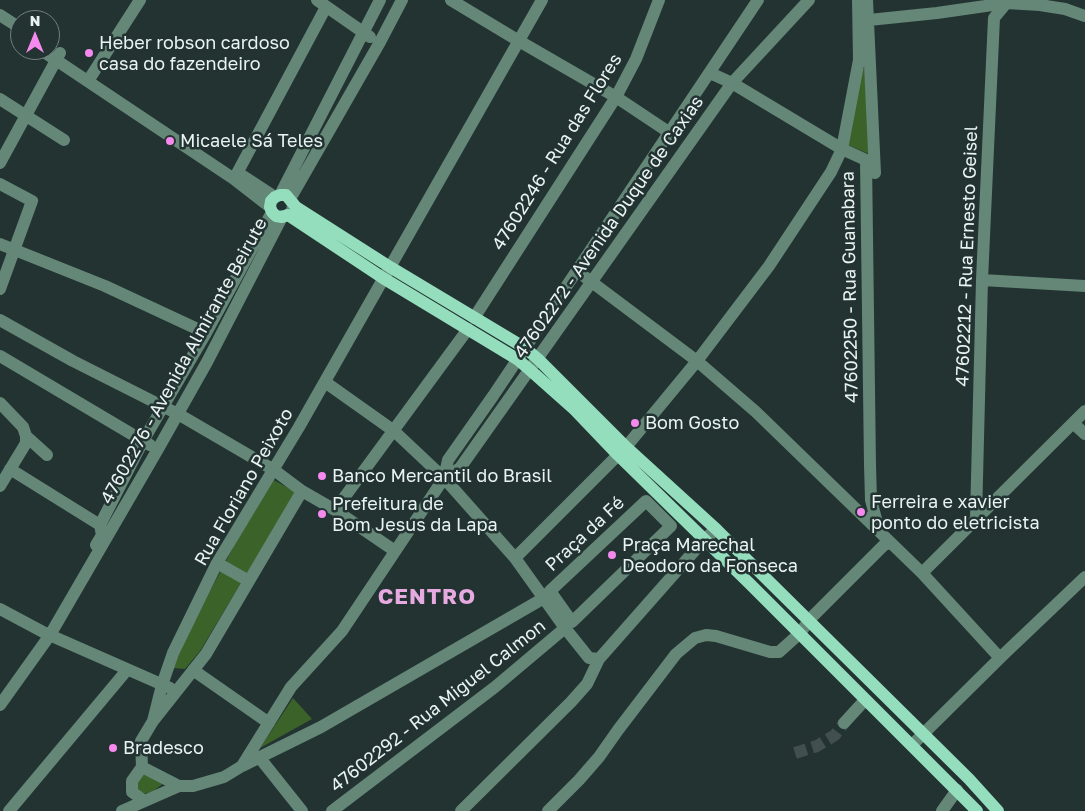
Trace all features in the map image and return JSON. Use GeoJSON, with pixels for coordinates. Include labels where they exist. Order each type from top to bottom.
{"type":"FeatureCollection","features":[{"type":"Feature","properties":{"kind":"main road"},"geometry":{"type":"LineString","coordinates":[[281,206],[471,323],[525,348],[538,359],[704,540],[977,811]]}},
{"type":"Feature","properties":{"kind":"main road"},"geometry":{"type":"LineString","coordinates":[[471,323],[517,359],[622,451],[716,529],[969,779],[998,811]]}},
{"type":"Feature","properties":{"kind":"street"},"geometry":{"type":"LineString","coordinates":[[90,78],[140,0]]}},
{"type":"Feature","properties":{"kind":"street"},"geometry":{"type":"LineString","coordinates":[[0,403],[23,427],[26,436],[26,443],[4,478],[103,533],[143,441],[281,206],[380,0]]}},
{"type":"Feature","properties":{"kind":"street","name":"47602276 - Avenida Almirante Beirute"},"geometry":{"type":"LineString","coordinates":[[48,634],[103,533],[158,449],[178,414],[207,362],[281,206],[380,42],[402,0]]}},
{"type":"Feature","properties":{"kind":"street"},"geometry":{"type":"LineString","coordinates":[[450,0],[616,97],[670,133]]}},
{"type":"Feature","properties":{"kind":"street","name":"Rua Floriano Peixoto"},"geometry":{"type":"LineString","coordinates":[[153,721],[162,685],[173,653],[217,563],[325,382],[542,0]]}},
{"type":"Feature","properties":{"kind":"street","name":"47602246 - Rua das Flores"},"geometry":{"type":"LineString","coordinates":[[335,510],[471,323],[616,97],[636,59],[659,0]]}},
{"type":"Feature","properties":{"kind":"street","name":"47602272 - Avenida Duque de Caxias"},"geometry":{"type":"LineString","coordinates":[[242,766],[291,688],[342,631],[444,478],[448,460],[493,396],[758,0]]}},
{"type":"Feature","properties":{"kind":"street","name":"47602272 - Avenida Duque de Caxias"},"geometry":{"type":"LineString","coordinates":[[444,478],[460,468],[732,83],[809,0]]}},
{"type":"Feature","properties":{"kind":"street","name":"47602250 - Rua Guanabara"},"geometry":{"type":"LineString","coordinates":[[858,0],[859,60],[842,148],[870,161]]}},
{"type":"Feature","properties":{"kind":"street"},"geometry":{"type":"LineString","coordinates":[[867,0],[870,161],[877,318],[879,530]]}},
{"type":"Feature","properties":{"kind":"street"},"geometry":{"type":"LineString","coordinates":[[868,20],[937,13],[1007,2],[1040,4],[1065,9],[1085,16]]}},
{"type":"Feature","properties":{"kind":"street","name":"47602212 - Rua Ernesto Geisel"},"geometry":{"type":"LineString","coordinates":[[976,518],[982,280],[994,18],[1007,2]]}},
{"type":"Feature","properties":{"kind":"street"},"geometry":{"type":"LineString","coordinates":[[236,176],[322,3],[363,33],[380,42]]}},
{"type":"Feature","properties":{"kind":"street"},"geometry":{"type":"LineString","coordinates":[[60,57],[281,206]]}},
{"type":"Feature","properties":{"kind":"street"},"geometry":{"type":"LineString","coordinates":[[0,163],[26,116],[52,60]]}},
{"type":"Feature","properties":{"kind":"street"},"geometry":{"type":"LineString","coordinates":[[515,558],[622,451],[697,362],[769,266],[831,172],[842,148],[732,83],[710,73]]}},
{"type":"Feature","properties":{"kind":"street"},"geometry":{"type":"LineString","coordinates":[[0,99],[64,140]]}},
{"type":"Feature","properties":{"kind":"street"},"geometry":{"type":"LineString","coordinates":[[0,184],[32,201],[0,289]]}},
{"type":"Feature","properties":{"kind":"street"},"geometry":{"type":"LineString","coordinates":[[0,244],[105,286],[206,333]]}},
{"type":"Feature","properties":{"kind":"street"},"geometry":{"type":"LineString","coordinates":[[577,270],[697,362],[756,412],[922,573],[1000,658]]}},
{"type":"Feature","properties":{"kind":"street"},"geometry":{"type":"LineString","coordinates":[[982,280],[1085,286]]}},
{"type":"Feature","properties":{"kind":"street"},"geometry":{"type":"LineString","coordinates":[[0,320],[73,361],[163,405],[274,470],[302,491],[335,510],[395,551]]}},
{"type":"Feature","properties":{"kind":"street"},"geometry":{"type":"LineString","coordinates":[[0,356],[158,449]]}},
{"type":"Feature","properties":{"kind":"street"},"geometry":{"type":"LineString","coordinates":[[325,382],[394,430],[444,478],[515,558],[544,598],[567,622],[589,658],[599,658]]}},
{"type":"Feature","properties":{"kind":"street"},"geometry":{"type":"LineString","coordinates":[[922,573],[1085,411]]}},
{"type":"Feature","properties":{"kind":"street"},"geometry":{"type":"LineString","coordinates":[[1073,423],[1085,434]]}},
{"type":"Feature","properties":{"kind":"street"},"geometry":{"type":"LineString","coordinates":[[26,436],[47,455]]}},
{"type":"Feature","properties":{"kind":"street","name":"Rua Floriano Peixoto"},"geometry":{"type":"LineString","coordinates":[[144,800],[132,792],[132,781],[142,767],[141,741],[153,721],[206,654],[302,491]]}},
{"type":"Feature","properties":{"kind":"street","name":"Praça da Fé"},"geometry":{"type":"LineString","coordinates":[[646,501],[671,526],[572,622],[567,622],[550,591],[646,501]]}},
{"type":"Feature","properties":{"kind":"street"},"geometry":{"type":"LineString","coordinates":[[461,811],[572,702],[587,684],[599,658],[716,529]]}},
{"type":"Feature","properties":{"kind":"street"},"geometry":{"type":"LineString","coordinates":[[548,811],[599,757],[676,654],[695,638],[706,635],[716,636],[770,652],[779,652],[809,622],[815,619],[890,543]]}},
{"type":"Feature","properties":{"kind":"street"},"geometry":{"type":"LineString","coordinates":[[217,563],[249,581]]}},
{"type":"Feature","properties":{"kind":"street"},"geometry":{"type":"LineString","coordinates":[[912,745],[1085,577]]}},
{"type":"Feature","properties":{"kind":"street"},"geometry":{"type":"LineString","coordinates":[[122,811],[179,786],[193,786],[224,777],[259,757],[322,727],[544,598]]}},
{"type":"Feature","properties":{"kind":"street"},"geometry":{"type":"LineString","coordinates":[[0,609],[48,634],[177,691]]}},
{"type":"Feature","properties":{"kind":"street","name":"47602292 - Rua Miguel Calmon"},"geometry":{"type":"LineString","coordinates":[[332,811],[495,687],[567,622]]}},
{"type":"Feature","properties":{"kind":"street"},"geometry":{"type":"LineString","coordinates":[[2,694],[48,634]]}},
{"type":"Feature","properties":{"kind":"street"},"geometry":{"type":"LineString","coordinates":[[0,705],[48,634]]}},
{"type":"Feature","properties":{"kind":"street"},"geometry":{"type":"LineString","coordinates":[[9,811],[127,670]]}},
{"type":"Feature","properties":{"kind":"street"},"geometry":{"type":"LineString","coordinates":[[193,670],[269,723]]}},
{"type":"Feature","properties":{"kind":"street"},"geometry":{"type":"LineString","coordinates":[[844,723],[865,700]]}},
{"type":"Feature","properties":{"kind":"street"},"geometry":{"type":"LineString","coordinates":[[259,757],[302,811]]}},
{"type":"Feature","properties":{"kind":"street"},"geometry":{"type":"LineString","coordinates":[[142,767],[179,786]]}},
{"type":"Feature","properties":{"kind":"street"},"geometry":{"type":"LineString","coordinates":[[942,811],[957,790]]}},
{"type":"Feature","properties":{"kind":"green space"},"geometry":{"type":"Polygon","coordinates":[[[862,67],[866,71],[869,154],[848,145],[862,67]]]}},
{"type":"Feature","properties":{"kind":"green space"},"geometry":{"type":"Polygon","coordinates":[[[270,478],[296,492],[200,651],[185,669],[172,668],[176,655],[270,478]]]}},
{"type":"Feature","properties":{"kind":"green space"},"geometry":{"type":"Polygon","coordinates":[[[293,698],[312,719],[260,748],[293,698]]]}},
{"type":"Feature","properties":{"kind":"green space"},"geometry":{"type":"Polygon","coordinates":[[[142,775],[164,783],[152,792],[143,794],[137,790],[137,781],[142,775]]]}},
{"type":"Feature","properties":{"kind":"tunnel"},"geometry":{"type":"LineString","coordinates":[[795,753],[817,746],[835,735],[844,723]]}},
{"type":"Feature","properties":{"kind":"place","name":"Heber robson cardoso casa do fazendeiro"},"geometry":{"type":"Point","coordinates":[89,53]}},
{"type":"Feature","properties":{"kind":"place","name":"Micaele Sá Teles"},"geometry":{"type":"Point","coordinates":[170,141]}},
{"type":"Feature","properties":{"kind":"place","name":"Bom Gosto"},"geometry":{"type":"Point","coordinates":[635,423]}},
{"type":"Feature","properties":{"kind":"place","name":"Banco Mercantil do Brasil"},"geometry":{"type":"Point","coordinates":[322,476]}},
{"type":"Feature","properties":{"kind":"place","name":"Ferreira e xavier ponto do eletricista"},"geometry":{"type":"Point","coordinates":[861,512]}},
{"type":"Feature","properties":{"kind":"place","name":"Prefeitura de Bom Jesus da Lapa"},"geometry":{"type":"Point","coordinates":[322,514]}},
{"type":"Feature","properties":{"kind":"place","name":"Praça Marechal Deodoro da Fonseca"},"geometry":{"type":"Point","coordinates":[612,555]}},
{"type":"Feature","properties":{"kind":"place","name":"Bradesco"},"geometry":{"type":"Point","coordinates":[113,748]}},
{"type":"Feature","properties":{"kind":"district","name":"CENTRO"},"geometry":{"type":"Point","coordinates":[427,597]}}]}
